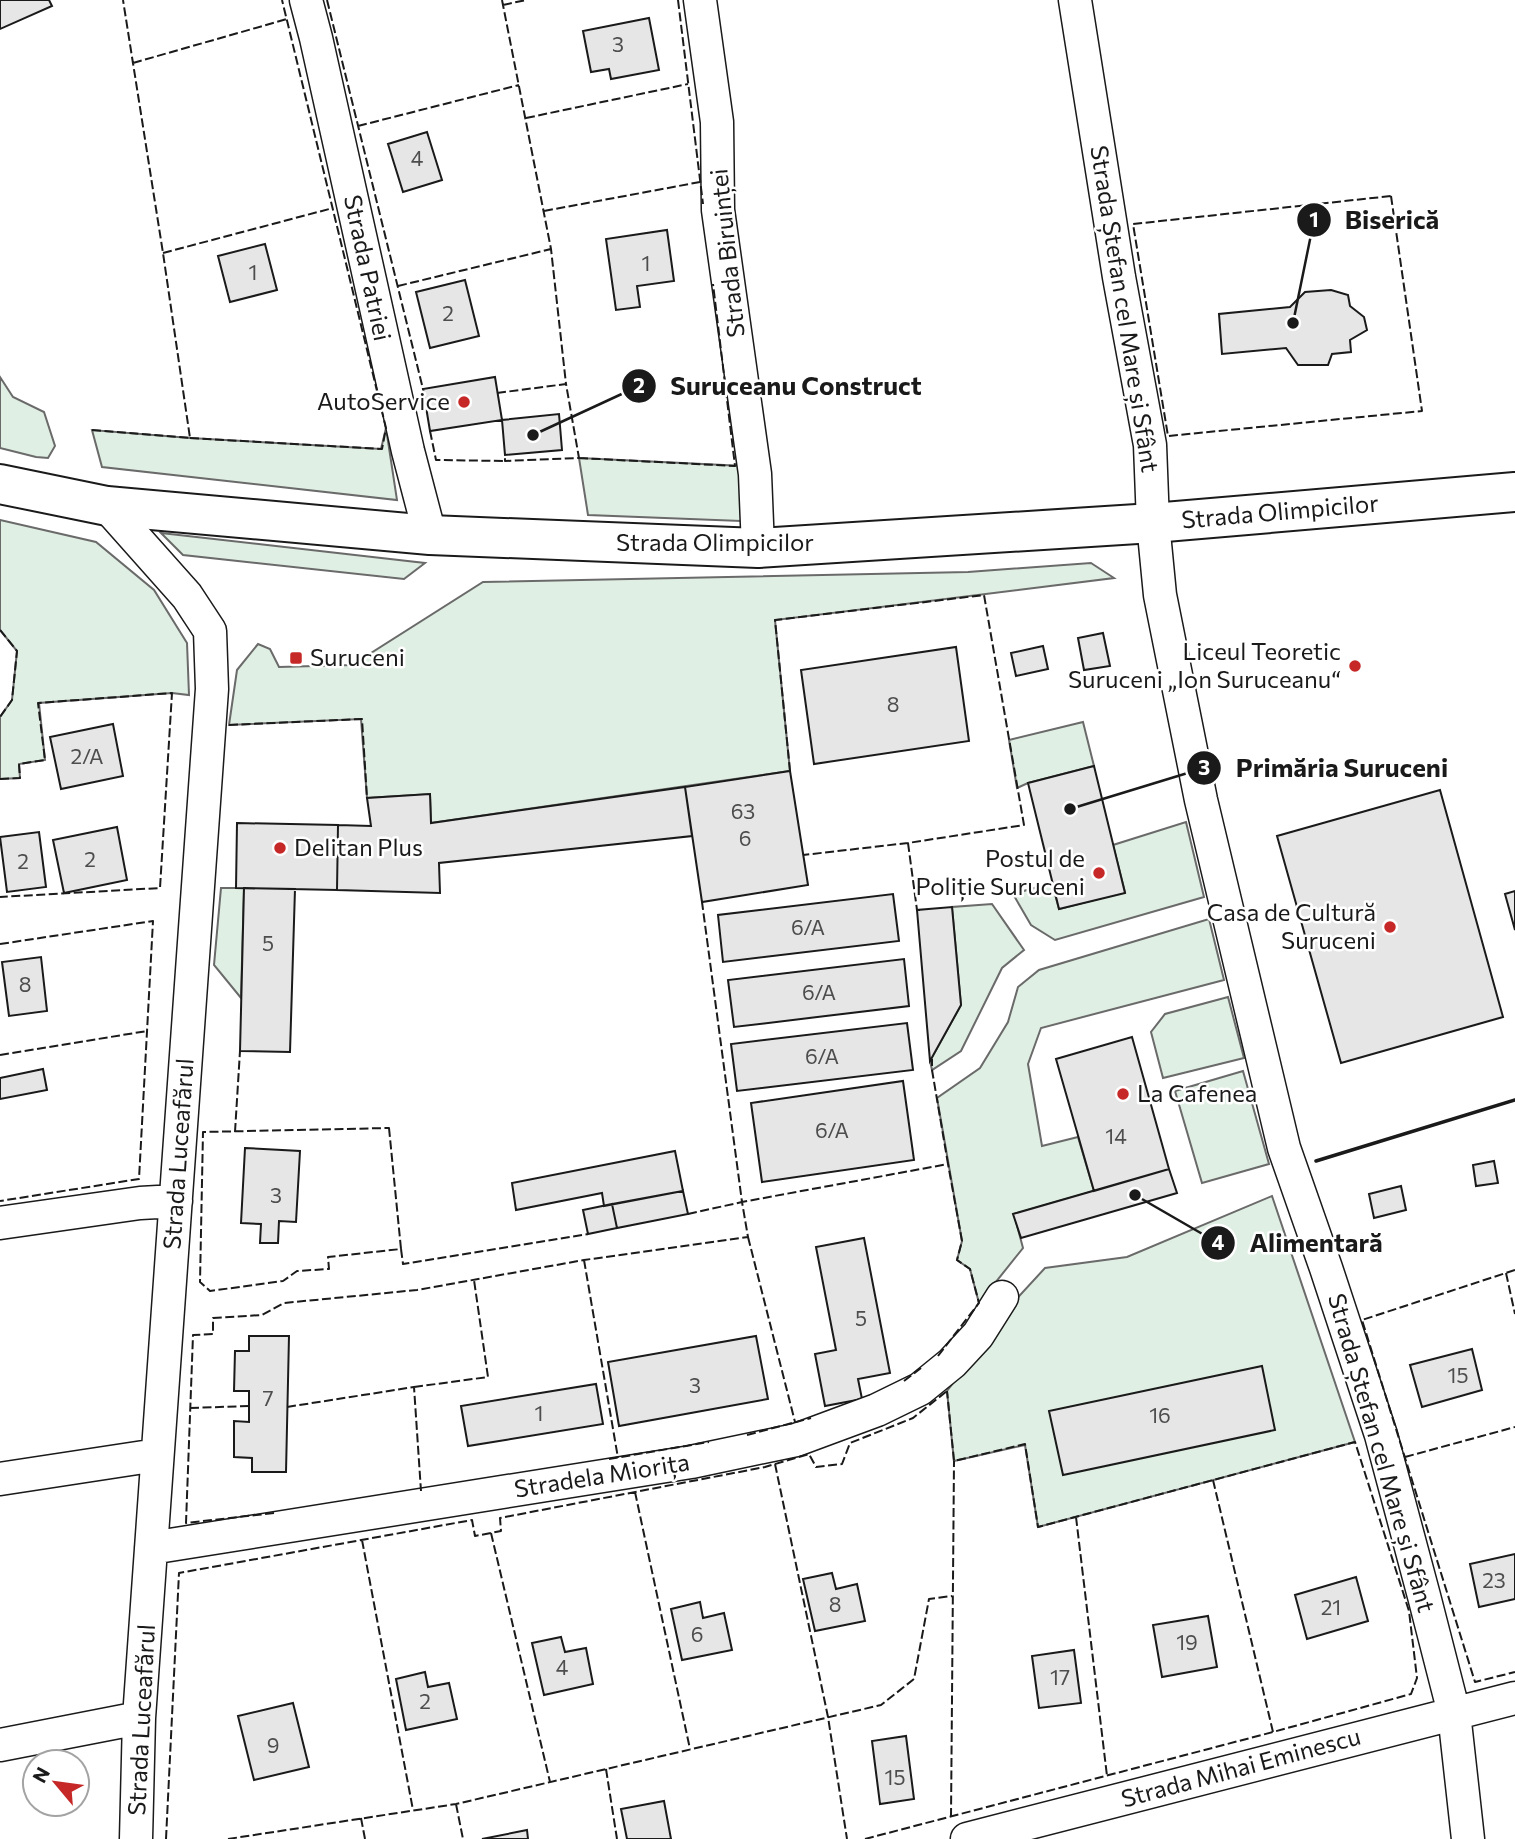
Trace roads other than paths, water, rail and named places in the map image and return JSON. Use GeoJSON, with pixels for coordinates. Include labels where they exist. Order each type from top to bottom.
{"type":"FeatureCollection","features":[{"type":"Feature","properties":{"kind":"main road","name":"Strada Olimpicilor"},"geometry":{"type":"LineString","coordinates":[[0,484],[107,506],[430,535],[758,548],[1153,523],[1515,492]]}},
{"type":"Feature","properties":{"kind":"street","name":"Strada Patriei"},"geometry":{"type":"LineString","coordinates":[[306,0],[317,38],[408,451],[430,535]]}},
{"type":"Feature","properties":{"kind":"street","name":"Strada Biruinței"},"geometry":{"type":"LineString","coordinates":[[700,0],[717,122],[718,211],[755,474],[758,548]]}},
{"type":"Feature","properties":{"kind":"street","name":"Strada Ștefan cel Mare și Sfânt"},"geometry":{"type":"LineString","coordinates":[[1075,0],[1119,277],[1150,445],[1153,523],[1160,595],[1201,800],[1284,1148],[1381,1435],[1454,1713],[1468,1839]]}},
{"type":"Feature","properties":{"kind":"street","name":"Strada Luceafărul"},"geometry":{"type":"LineString","coordinates":[[107,506],[187,596],[210,631],[212,690],[139,1718],[136,1839]]}},
{"type":"Feature","properties":{"kind":"street"},"geometry":{"type":"LineString","coordinates":[[0,1223],[140,1203],[176,1201]]}},
{"type":"Feature","properties":{"kind":"street","name":"Stradela Miorița"},"geometry":{"type":"LineString","coordinates":[[151,1548],[691,1462],[796,1440],[877,1410],[920,1390],[952,1363],[978,1335],[1002,1297]]}},
{"type":"Feature","properties":{"kind":"street"},"geometry":{"type":"LineString","coordinates":[[0,1479],[157,1455]]}},
{"type":"Feature","properties":{"kind":"street","name":"Strada Mihai Eminescu"},"geometry":{"type":"LineString","coordinates":[[967,1839],[1515,1698]]}},
{"type":"Feature","properties":{"kind":"street"},"geometry":{"type":"LineString","coordinates":[[0,1745],[139,1718]]}},
{"type":"Feature","properties":{"kind":"place","name":"Biserică"},"geometry":{"type":"Point","coordinates":[1293,323]}},
{"type":"Feature","properties":{"kind":"place","name":"AutoService"},"geometry":{"type":"Point","coordinates":[464,402]}},
{"type":"Feature","properties":{"kind":"place","name":"Suruceanu Construct"},"geometry":{"type":"Point","coordinates":[533,435]}},
{"type":"Feature","properties":{"kind":"place","name":"Suruceni"},"geometry":{"type":"Point","coordinates":[296,658]}},
{"type":"Feature","properties":{"kind":"place","name":"Liceul Teoretic Suruceni „Ion Suruceanu“"},"geometry":{"type":"Point","coordinates":[1355,666]}},
{"type":"Feature","properties":{"kind":"place","name":"Primăria Suruceni"},"geometry":{"type":"Point","coordinates":[1070,809]}},
{"type":"Feature","properties":{"kind":"place","name":"Delitan Plus"},"geometry":{"type":"Point","coordinates":[280,848]}},
{"type":"Feature","properties":{"kind":"place","name":"Postul de Poliție Suruceni"},"geometry":{"type":"Point","coordinates":[1099,873]}},
{"type":"Feature","properties":{"kind":"place","name":"Casa de Cultură Suruceni"},"geometry":{"type":"Point","coordinates":[1390,927]}},
{"type":"Feature","properties":{"kind":"place","name":"La Cafenea"},"geometry":{"type":"Point","coordinates":[1123,1094]}},
{"type":"Feature","properties":{"kind":"place","name":"Alimentară"},"geometry":{"type":"Point","coordinates":[1135,1195]}}]}
